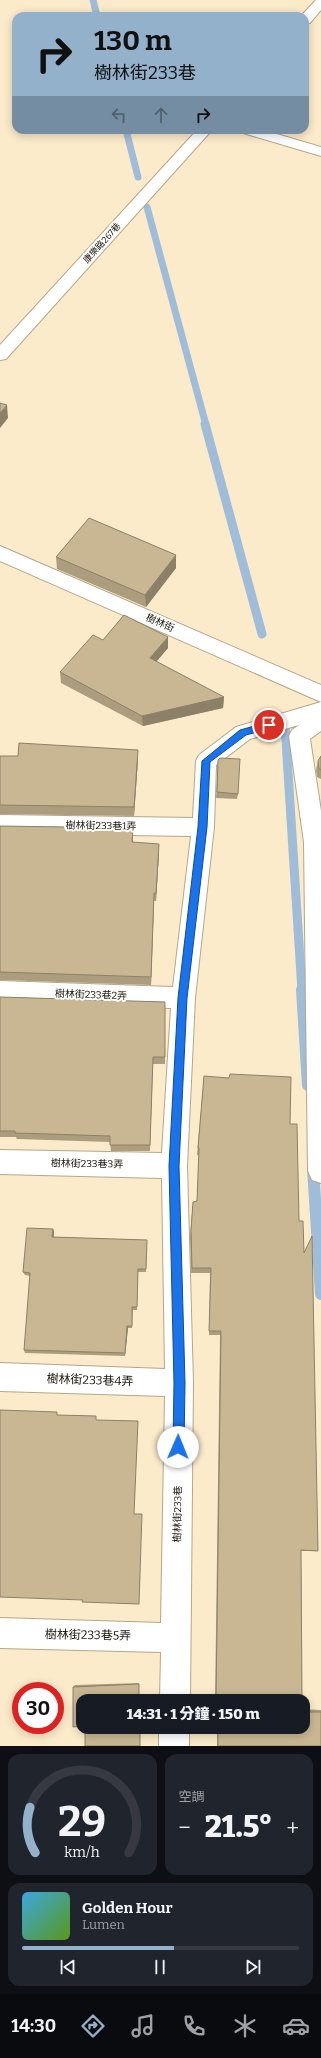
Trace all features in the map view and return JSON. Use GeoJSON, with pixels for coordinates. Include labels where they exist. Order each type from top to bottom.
{"type":"FeatureCollection","features":[{"type":"Feature","properties":{"kind":"street"},"geometry":{"type":"LineString","coordinates":[[309,16],[321,2]]}},
{"type":"Feature","properties":{"kind":"street","name":"康樂路267巷"},"geometry":{"type":"LineString","coordinates":[[0,355],[201,134]]}},
{"type":"Feature","properties":{"kind":"street"},"geometry":{"type":"LineString","coordinates":[[261,134],[321,152]]}},
{"type":"Feature","properties":{"kind":"street","name":"樹林街"},"geometry":{"type":"LineString","coordinates":[[0,553],[321,694]]}},
{"type":"Feature","properties":{"kind":"street","name":"樹林街233巷"},"geometry":{"type":"LineString","coordinates":[[175,1694],[179,1383],[174,1166],[182,998],[202,827],[206,761],[243,733],[321,710]]}},
{"type":"Feature","properties":{"kind":"street"},"geometry":{"type":"LineString","coordinates":[[321,720],[299,736],[318,844],[321,1171]]}},
{"type":"Feature","properties":{"kind":"street","name":"樹林街233巷1弄"},"geometry":{"type":"LineString","coordinates":[[0,824],[202,827]]}},
{"type":"Feature","properties":{"kind":"street","name":"樹林街233巷2弄"},"geometry":{"type":"LineString","coordinates":[[0,992],[182,998]]}},
{"type":"Feature","properties":{"kind":"street","name":"樹林街233巷3弄"},"geometry":{"type":"LineString","coordinates":[[0,1162],[174,1166]]}},
{"type":"Feature","properties":{"kind":"street","name":"樹林街233巷4弄"},"geometry":{"type":"LineString","coordinates":[[0,1377],[179,1383]]}},
{"type":"Feature","properties":{"kind":"street","name":"樹林街233巷5弄"},"geometry":{"type":"LineString","coordinates":[[0,1633],[176,1638]]}},
{"type":"Feature","properties":{"kind":"street"},"geometry":{"type":"LineString","coordinates":[[174,1734],[174,1746]]}},
{"type":"Feature","properties":{"kind":"building"},"geometry":{"type":"Polygon","coordinates":[[[0,403],[7,405],[0,413],[0,403]]]}},
{"type":"Feature","properties":{"kind":"building"},"geometry":{"type":"Polygon","coordinates":[[[89,518],[176,555],[145,595],[56,557],[89,518]]]}},
{"type":"Feature","properties":{"kind":"building"},"geometry":{"type":"Polygon","coordinates":[[[124,615],[168,637],[150,658],[224,697],[142,716],[60,672],[93,635],[103,640],[124,615]]]}},
{"type":"Feature","properties":{"kind":"building"},"geometry":{"type":"Polygon","coordinates":[[[19,743],[138,750],[134,807],[0,805],[0,756],[18,756],[19,743]]]}},
{"type":"Feature","properties":{"kind":"building"},"geometry":{"type":"Polygon","coordinates":[[[321,756],[321,770],[319,769],[318,761],[321,756]]]}},
{"type":"Feature","properties":{"kind":"building"},"geometry":{"type":"Polygon","coordinates":[[[220,758],[240,759],[238,794],[217,792],[218,760],[220,758]]]}},
{"type":"Feature","properties":{"kind":"building"},"geometry":{"type":"Polygon","coordinates":[[[0,826],[133,828],[132,842],[159,844],[156,893],[154,893],[151,977],[0,972],[0,826]]]}},
{"type":"Feature","properties":{"kind":"building"},"geometry":{"type":"Polygon","coordinates":[[[0,997],[165,1002],[165,1057],[153,1057],[150,1145],[110,1145],[110,1136],[15,1133],[15,1131],[0,1131],[0,997]]]}},
{"type":"Feature","properties":{"kind":"building"},"geometry":{"type":"Polygon","coordinates":[[[230,1074],[291,1077],[290,1124],[297,1124],[299,1221],[303,1221],[304,1253],[312,1236],[318,1551],[301,1550],[302,1694],[216,1694],[221,1331],[209,1331],[211,1268],[192,1268],[191,1230],[193,1202],[197,1201],[198,1148],[204,1076],[229,1078],[230,1074]]]}},
{"type":"Feature","properties":{"kind":"building"},"geometry":{"type":"Polygon","coordinates":[[[27,1228],[53,1229],[52,1237],[147,1240],[146,1269],[138,1269],[137,1307],[132,1307],[132,1326],[127,1326],[125,1353],[24,1350],[30,1273],[23,1272],[27,1228]]]}},
{"type":"Feature","properties":{"kind":"building"},"geometry":{"type":"Polygon","coordinates":[[[0,1410],[57,1412],[57,1415],[96,1416],[96,1420],[138,1421],[134,1514],[142,1514],[139,1604],[0,1597],[0,1410]]]}},
{"type":"Feature","properties":{"kind":"building"},"geometry":{"type":"Polygon","coordinates":[[[139,1684],[139,1694],[76,1694],[76,1727],[73,1727],[73,1687],[139,1684]]]}},
{"type":"Feature","properties":{"kind":"building"},"geometry":{"type":"Polygon","coordinates":[[[310,1712],[321,1712],[321,1746],[218,1746],[218,1734],[310,1734],[310,1712]]]}},
{"type":"Feature","properties":{"kind":"building"},"geometry":{"type":"Polygon","coordinates":[[[85,1734],[140,1734],[140,1746],[85,1746],[85,1734]]]}},
{"type":"Feature","properties":{"kind":"waterway"},"geometry":{"type":"LineString","coordinates":[[93,0],[96,12]]}},
{"type":"Feature","properties":{"kind":"waterway"},"geometry":{"type":"LineString","coordinates":[[127,134],[138,177]]}},
{"type":"Feature","properties":{"kind":"waterway"},"geometry":{"type":"LineString","coordinates":[[147,207],[206,425]]}},
{"type":"Feature","properties":{"kind":"waterway"},"geometry":{"type":"LineString","coordinates":[[205,424],[262,634]]}},
{"type":"Feature","properties":{"kind":"waterway"},"geometry":{"type":"LineString","coordinates":[[285,725],[302,991]]}},
{"type":"Feature","properties":{"kind":"waterway"},"geometry":{"type":"LineString","coordinates":[[302,990],[308,1085]]}},
{"type":"Feature","properties":{"kind":"waterway"},"geometry":{"type":"LineString","coordinates":[[313,1168],[321,1294]]}},
{"type":"Feature","properties":{"kind":"route"},"geometry":{"type":"LineString","coordinates":[[178,1447],[179,1383],[174,1166],[182,998],[202,827],[206,761],[243,733],[269,725]]}}]}
